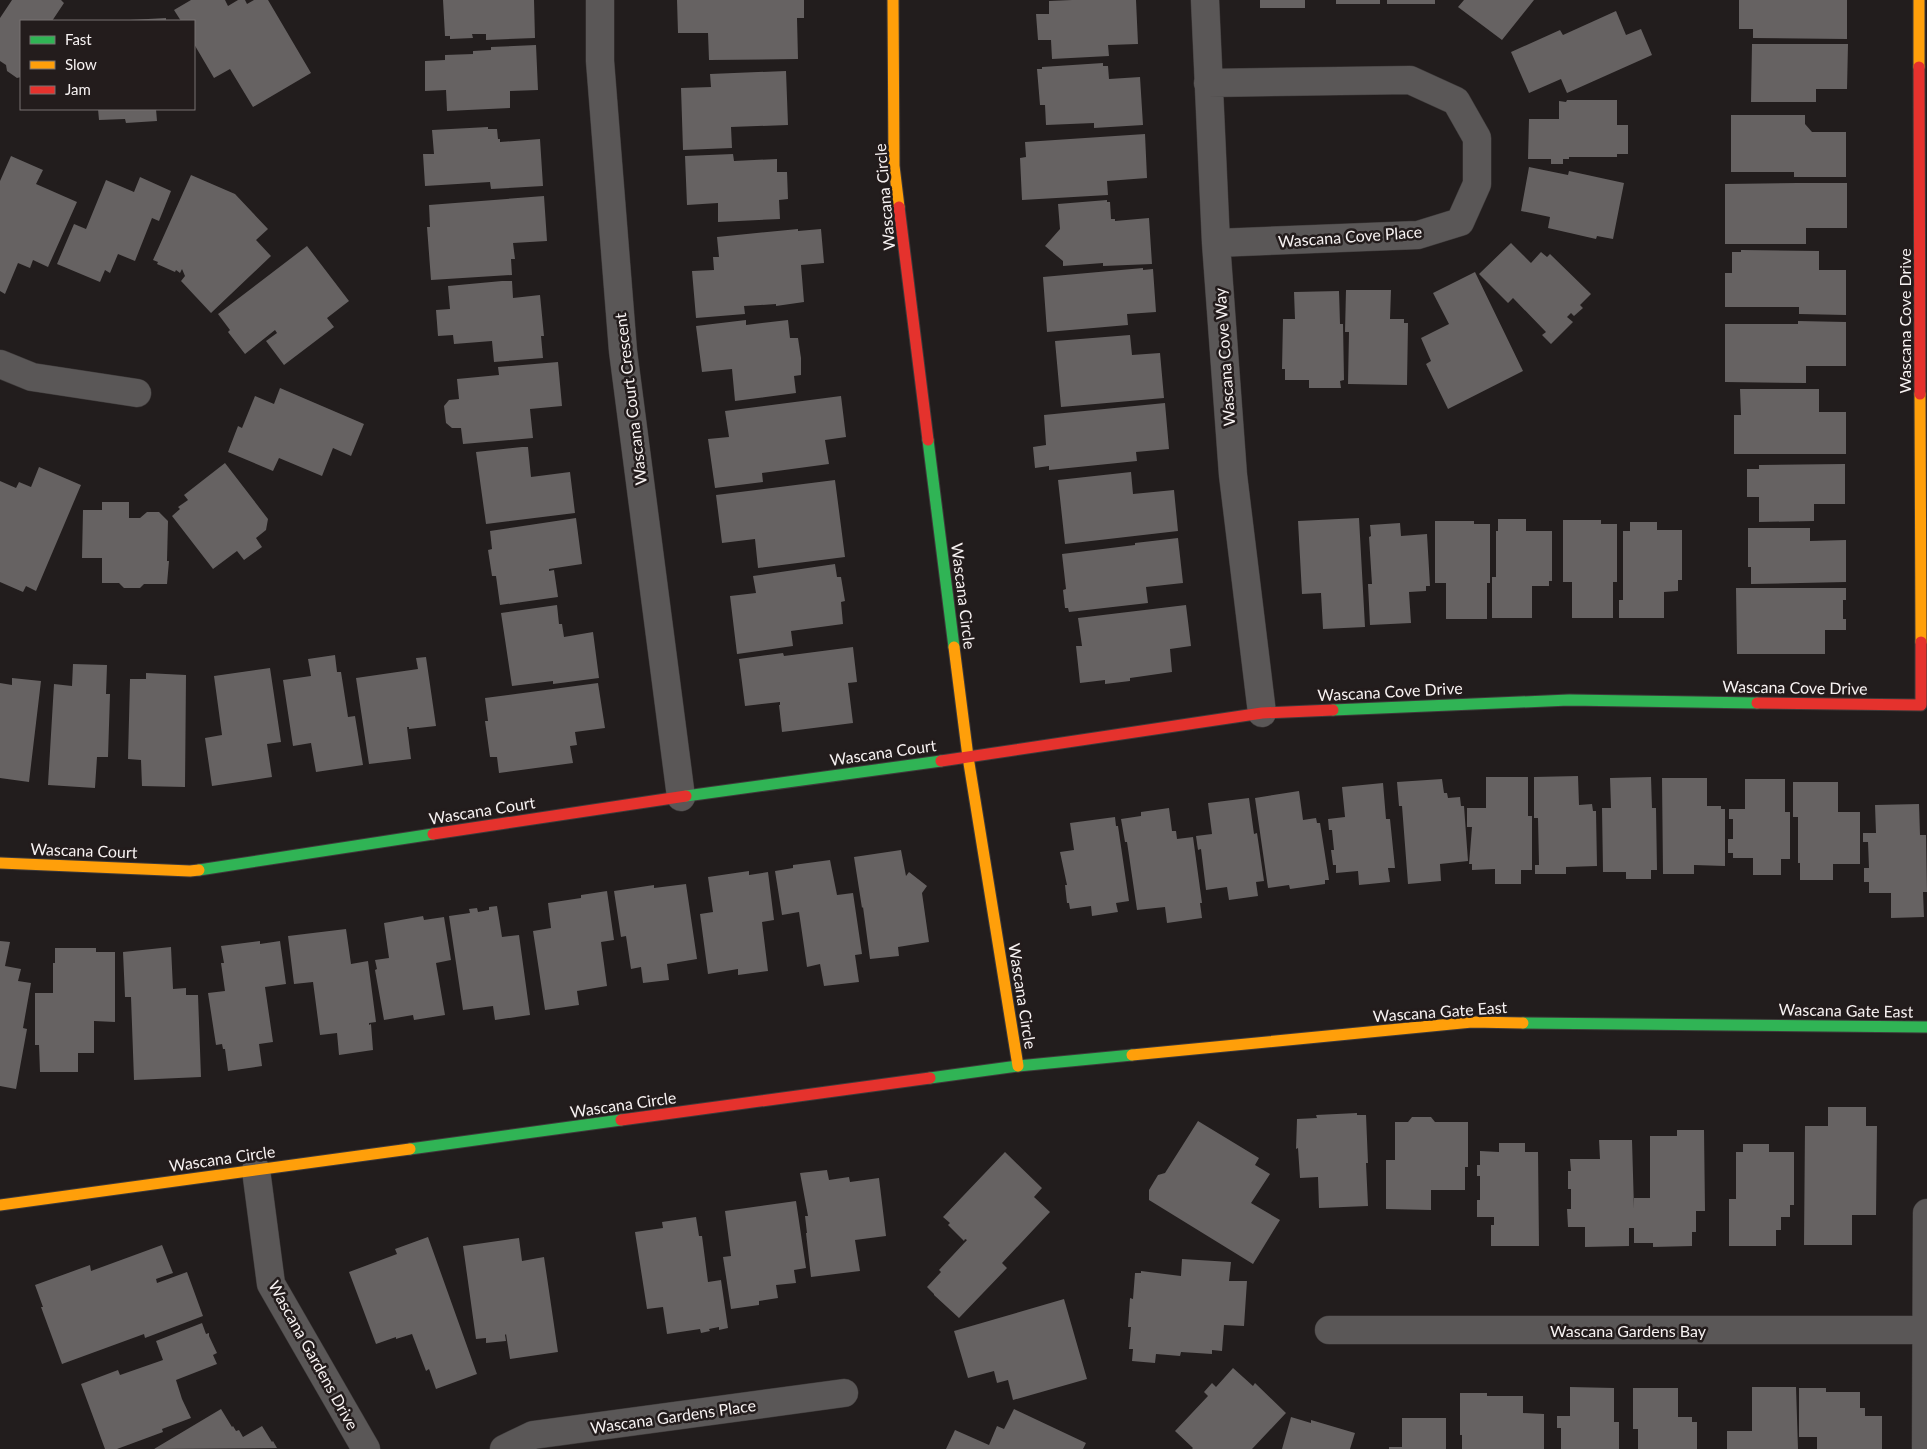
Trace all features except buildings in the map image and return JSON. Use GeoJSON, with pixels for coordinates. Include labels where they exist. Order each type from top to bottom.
{"type":"FeatureCollection","features":[{"type":"Feature","properties":{"kind":"street","name":"Wascana Court Crescent"},"geometry":{"type":"LineString","coordinates":[[600,0],[600,61],[623,351],[681,796]]}},
{"type":"Feature","properties":{"kind":"street","name":"Wascana Circle"},"geometry":{"type":"LineString","coordinates":[[0,1205],[1018,1066],[968,757],[894,166],[894,0]]}},
{"type":"Feature","properties":{"kind":"street","name":"Wascana Cove Way"},"geometry":{"type":"LineString","coordinates":[[1205,0],[1216,243],[1233,476],[1262,713]]}},
{"type":"Feature","properties":{"kind":"street","name":"Wascana Cove Drive"},"geometry":{"type":"LineString","coordinates":[[968,757],[1262,713],[1569,700],[1921,705],[1920,0]]}},
{"type":"Feature","properties":{"kind":"street","name":"Wascana Cove Place"},"geometry":{"type":"LineString","coordinates":[[1208,83],[1410,80],[1456,100],[1477,138],[1477,184],[1460,222],[1418,235],[1216,243]]}},
{"type":"Feature","properties":{"kind":"street"},"geometry":{"type":"LineString","coordinates":[[0,364],[32,377],[137,393]]}},
{"type":"Feature","properties":{"kind":"street","name":"Wascana Court"},"geometry":{"type":"LineString","coordinates":[[0,863],[190,871],[681,796],[968,757]]}},
{"type":"Feature","properties":{"kind":"street","name":"Wascana Gate East"},"geometry":{"type":"LineString","coordinates":[[1018,1066],[1472,1022],[1927,1027]]}},
{"type":"Feature","properties":{"kind":"street","name":"Wascana Gardens Drive"},"geometry":{"type":"LineString","coordinates":[[256,1170],[271,1284],[366,1449]]}},
{"type":"Feature","properties":{"kind":"street"},"geometry":{"type":"LineString","coordinates":[[1926,1449],[1927,1213]]}},
{"type":"Feature","properties":{"kind":"street","name":"Wascana Gardens Bay"},"geometry":{"type":"LineString","coordinates":[[1329,1330],[1927,1330]]}},
{"type":"Feature","properties":{"kind":"street","name":"Wascana Gardens Place"},"geometry":{"type":"LineString","coordinates":[[504,1449],[533,1435],[844,1393]]}},
{"type":"Feature","properties":{"kind":"traffic: fast"},"geometry":{"type":"LineString","coordinates":[[928,440],[954,647]]}},
{"type":"Feature","properties":{"kind":"traffic: fast"},"geometry":{"type":"LineString","coordinates":[[1333,710],[1569,700],[1757,703]]}},
{"type":"Feature","properties":{"kind":"traffic: fast"},"geometry":{"type":"LineString","coordinates":[[686,796],[941,761]]}},
{"type":"Feature","properties":{"kind":"traffic: fast"},"geometry":{"type":"LineString","coordinates":[[199,870],[433,834]]}},
{"type":"Feature","properties":{"kind":"traffic: fast"},"geometry":{"type":"LineString","coordinates":[[1523,1023],[1927,1027]]}},
{"type":"Feature","properties":{"kind":"traffic: fast"},"geometry":{"type":"LineString","coordinates":[[930,1078],[1018,1066],[1132,1055]]}},
{"type":"Feature","properties":{"kind":"traffic: fast"},"geometry":{"type":"LineString","coordinates":[[410,1149],[621,1120]]}},
{"type":"Feature","properties":{"kind":"traffic: slow"},"geometry":{"type":"LineString","coordinates":[[893,0],[894,166],[899,207]]}},
{"type":"Feature","properties":{"kind":"traffic: slow"},"geometry":{"type":"LineString","coordinates":[[1919,0],[1919,67]]}},
{"type":"Feature","properties":{"kind":"traffic: slow"},"geometry":{"type":"LineString","coordinates":[[1920,394],[1921,642]]}},
{"type":"Feature","properties":{"kind":"traffic: slow"},"geometry":{"type":"LineString","coordinates":[[954,647],[968,757],[1018,1066]]}},
{"type":"Feature","properties":{"kind":"traffic: slow"},"geometry":{"type":"LineString","coordinates":[[0,863],[199,870]]}},
{"type":"Feature","properties":{"kind":"traffic: slow"},"geometry":{"type":"LineString","coordinates":[[1132,1055],[1472,1022],[1523,1023]]}},
{"type":"Feature","properties":{"kind":"traffic: slow"},"geometry":{"type":"LineString","coordinates":[[0,1205],[410,1149]]}},
{"type":"Feature","properties":{"kind":"traffic: jam"},"geometry":{"type":"LineString","coordinates":[[1919,67],[1920,394]]}},
{"type":"Feature","properties":{"kind":"traffic: jam"},"geometry":{"type":"LineString","coordinates":[[899,207],[928,440]]}},
{"type":"Feature","properties":{"kind":"traffic: jam"},"geometry":{"type":"LineString","coordinates":[[1757,703],[1921,705],[1921,642]]}},
{"type":"Feature","properties":{"kind":"traffic: jam"},"geometry":{"type":"LineString","coordinates":[[941,761],[1262,713],[1333,710]]}},
{"type":"Feature","properties":{"kind":"traffic: jam"},"geometry":{"type":"LineString","coordinates":[[433,834],[686,796]]}},
{"type":"Feature","properties":{"kind":"traffic: jam"},"geometry":{"type":"LineString","coordinates":[[621,1120],[930,1078]]}}]}
